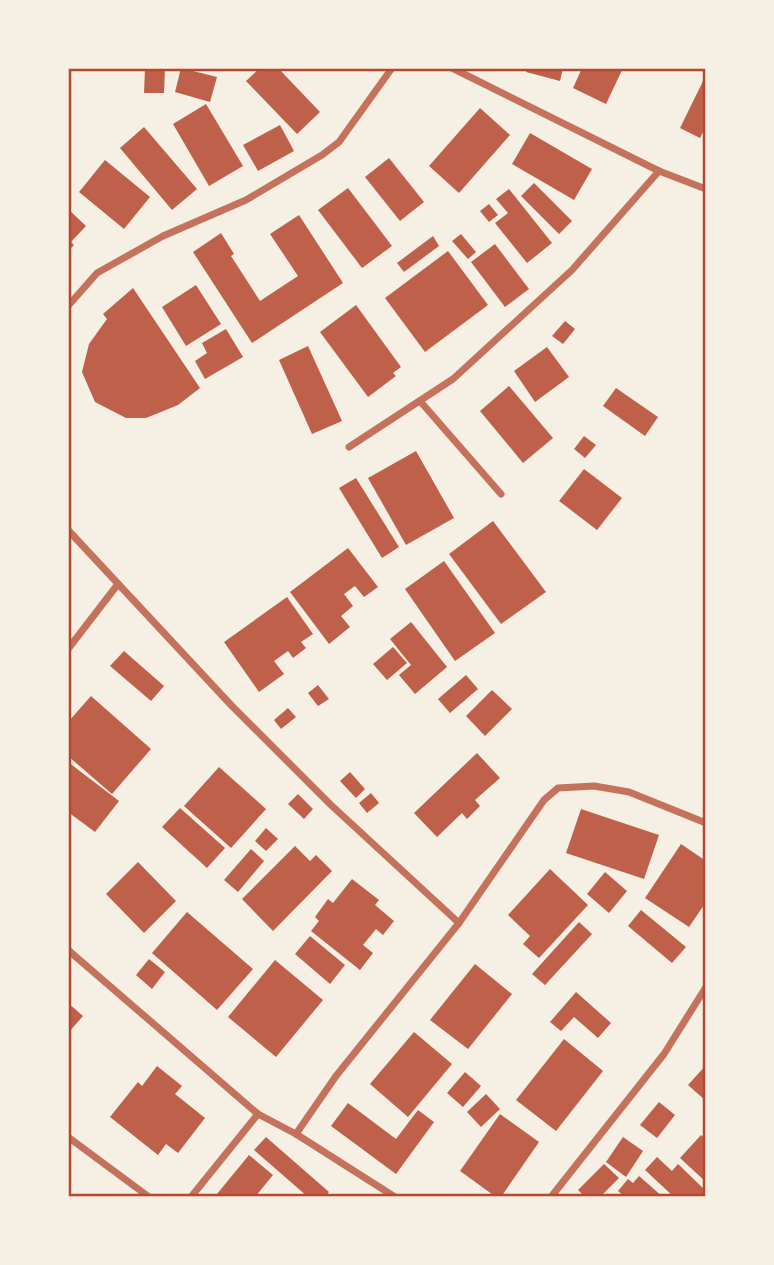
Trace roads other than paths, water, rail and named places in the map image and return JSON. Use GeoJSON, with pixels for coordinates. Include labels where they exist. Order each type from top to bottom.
{"type":"FeatureCollection","features":[{"type":"Feature","properties":{"kind":"street"},"geometry":{"type":"LineString","coordinates":[[68,306],[97,273],[163,236],[246,200],[322,155],[339,142],[392,68]]}},
{"type":"Feature","properties":{"kind":"street"},"geometry":{"type":"LineString","coordinates":[[452,68],[659,171],[706,189]]}},
{"type":"Feature","properties":{"kind":"street"},"geometry":{"type":"LineString","coordinates":[[349,447],[453,379],[572,270],[659,171]]}},
{"type":"Feature","properties":{"kind":"street"},"geometry":{"type":"LineString","coordinates":[[420,401],[502,494]]}},
{"type":"Feature","properties":{"kind":"street"},"geometry":{"type":"LineString","coordinates":[[68,530],[230,705],[331,805],[459,923]]}},
{"type":"Feature","properties":{"kind":"street"},"geometry":{"type":"LineString","coordinates":[[68,649],[118,584]]}},
{"type":"Feature","properties":{"kind":"street"},"geometry":{"type":"LineString","coordinates":[[296,1134],[336,1076],[459,923],[544,800],[558,788],[594,786],[628,792],[706,823]]}},
{"type":"Feature","properties":{"kind":"street"},"geometry":{"type":"LineString","coordinates":[[68,950],[258,1114],[296,1134],[395,1197]]}},
{"type":"Feature","properties":{"kind":"street"},"geometry":{"type":"LineString","coordinates":[[551,1197],[664,1054],[706,987]]}},
{"type":"Feature","properties":{"kind":"street"},"geometry":{"type":"LineString","coordinates":[[191,1197],[258,1114]]}},
{"type":"Feature","properties":{"kind":"street"},"geometry":{"type":"LineString","coordinates":[[68,1137],[149,1197]]}}]}
